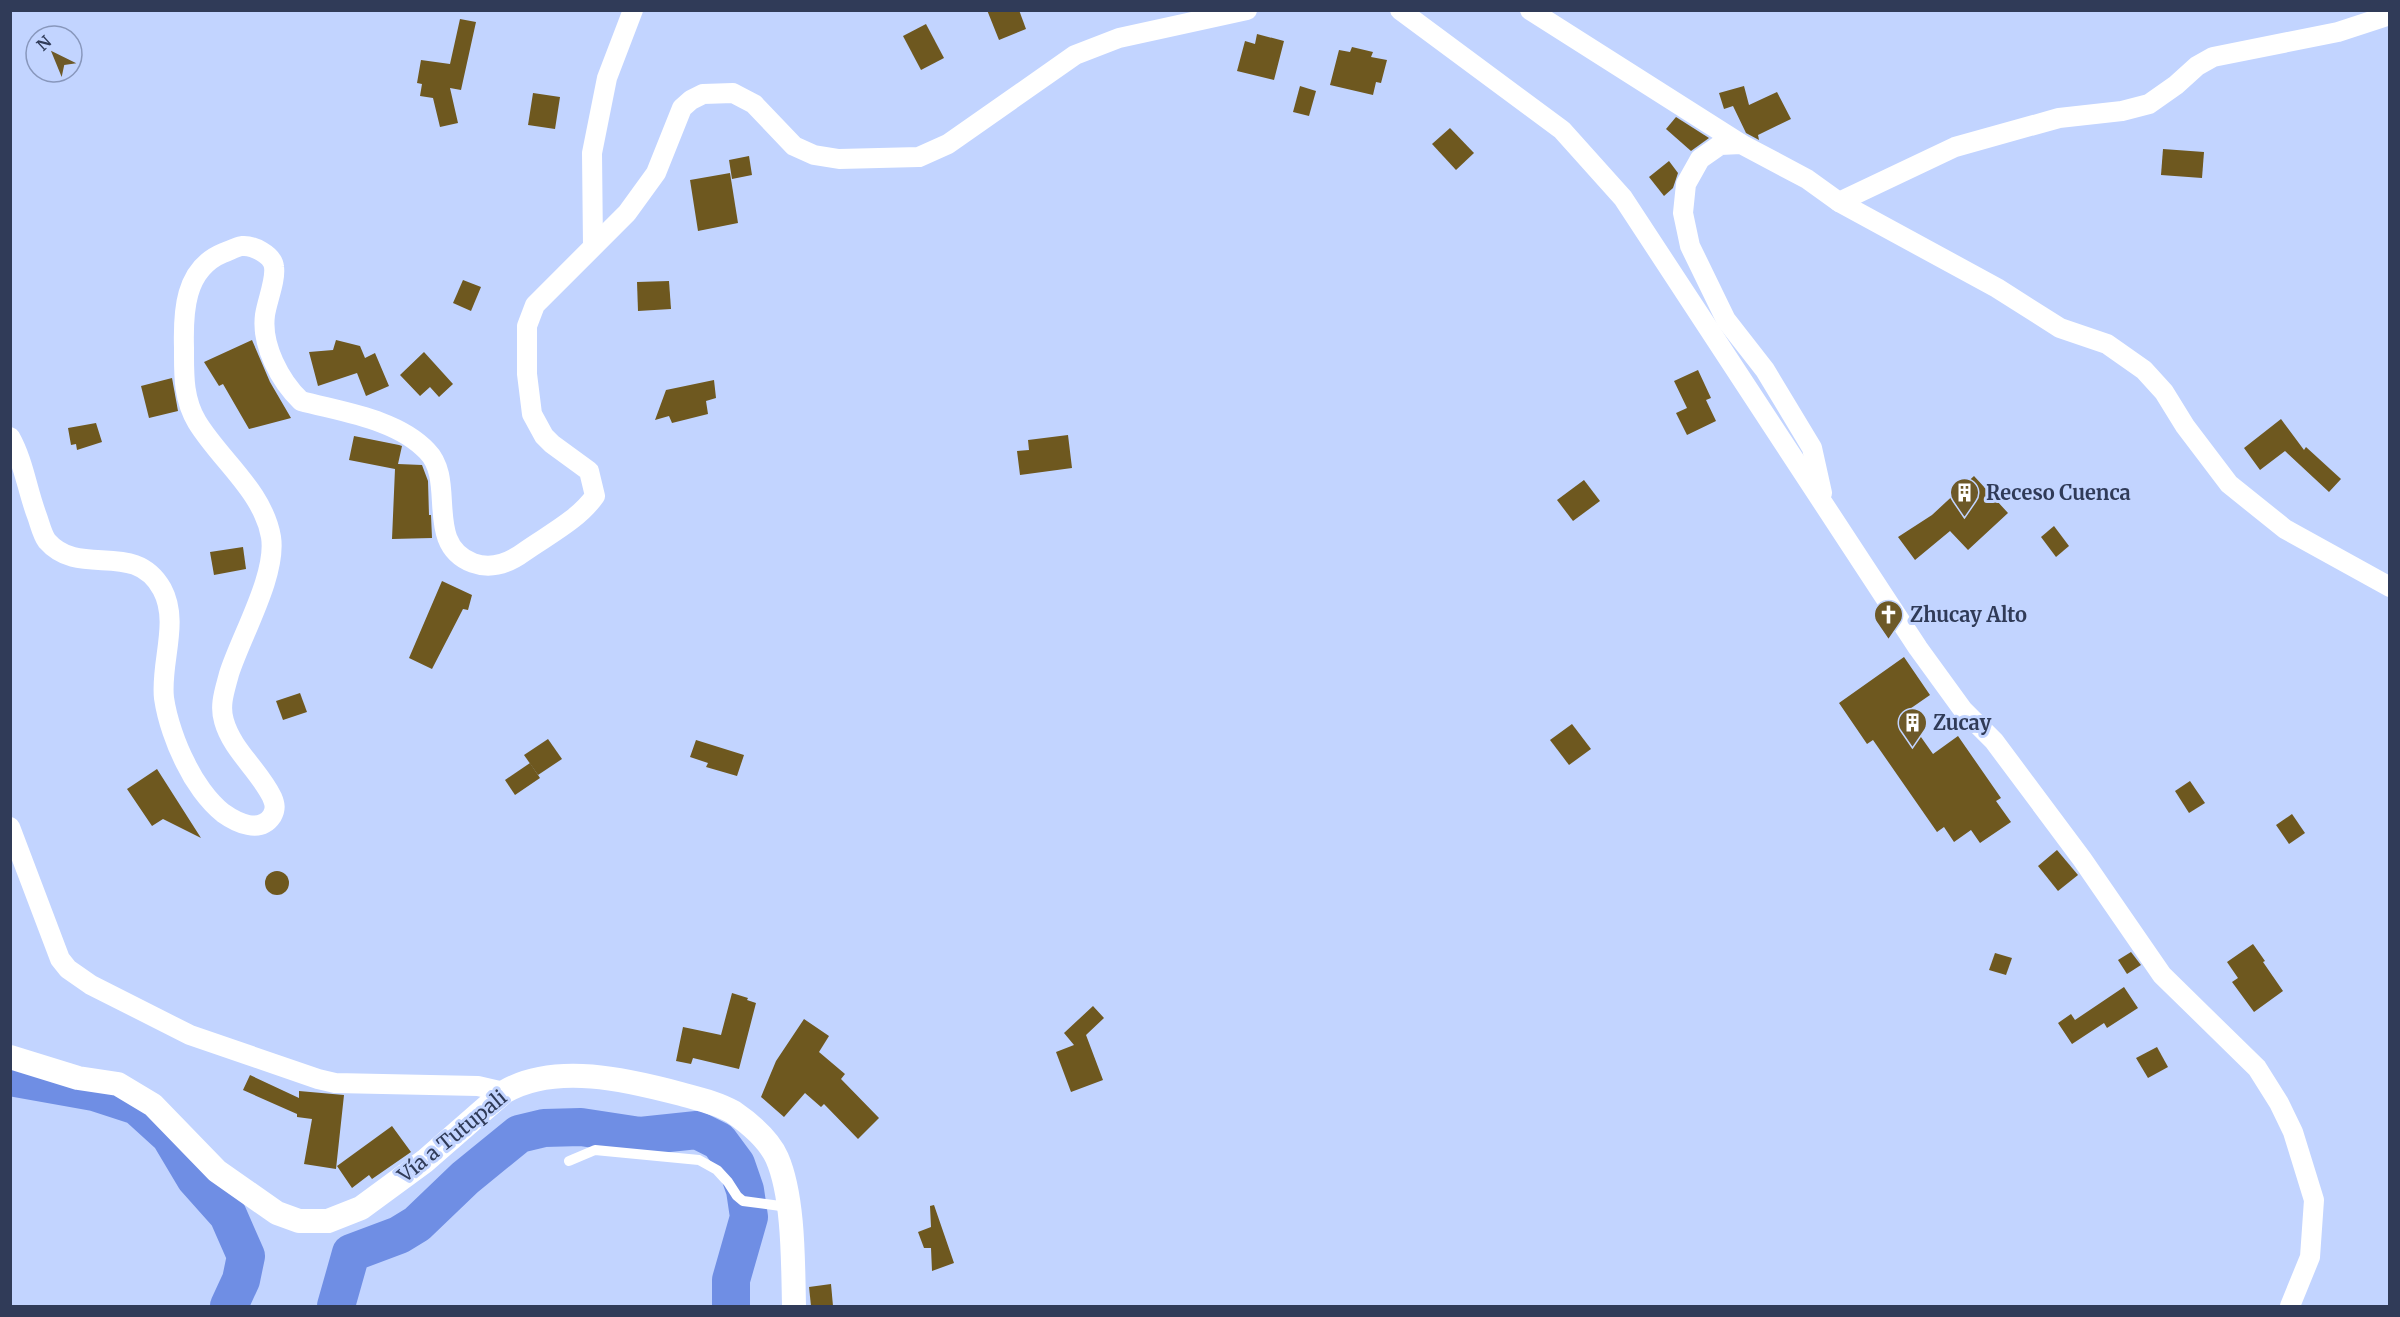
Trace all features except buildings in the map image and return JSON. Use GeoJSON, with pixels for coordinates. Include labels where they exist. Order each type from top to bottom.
{"type":"FeatureCollection","features":[{"type":"Feature","properties":{"kind":"street"},"geometry":{"type":"LineString","coordinates":[[593,246],[591,153],[608,78],[633,10]]}},
{"type":"Feature","properties":{"kind":"street"},"geometry":{"type":"LineString","coordinates":[[10,437],[19,453],[27,490],[45,538],[59,551],[69,556],[82,559],[128,561],[141,567],[161,589],[169,607],[164,698],[186,764],[208,797],[222,812],[244,825],[257,826],[266,822],[274,813],[275,804],[231,737],[223,719],[222,698],[237,649],[268,569],[271,542],[266,517],[248,488],[196,421],[188,401],[183,378],[183,322],[191,285],[201,269],[217,255],[240,246],[252,247],[271,260],[274,268],[264,316],[266,331],[274,366],[291,391],[301,401],[392,427],[421,444],[430,453],[437,469],[442,487],[441,509],[445,530],[454,550],[466,560],[479,565],[507,564],[586,509],[595,496],[589,471],[544,436],[532,414],[526,353],[527,326],[535,305],[627,213],[656,173],[682,108],[691,100],[704,94],[733,93],[747,100],[794,146],[814,155],[839,159],[919,157],[948,144],[1075,55],[1119,38],[1247,10]]}},
{"type":"Feature","properties":{"kind":"street"},"geometry":{"type":"LineString","coordinates":[[1400,10],[1562,130],[1623,198],[1918,648],[1963,710],[1994,741],[2082,859],[2162,975],[2257,1068],[2279,1103],[2293,1132],[2314,1200],[2310,1257],[2290,1306]]}},
{"type":"Feature","properties":{"kind":"street"},"geometry":{"type":"LineString","coordinates":[[1530,10],[1741,144],[1807,179],[1839,202],[1997,288],[2060,328],[2107,344],[2144,370],[2164,392],[2185,426],[2229,484],[2285,530],[2390,587]]}},
{"type":"Feature","properties":{"kind":"street"},"geometry":{"type":"LineString","coordinates":[[1839,202],[1955,147],[2059,118],[2122,111],[2150,104],[2197,66],[2213,57],[2338,32],[2390,15]]}},
{"type":"Feature","properties":{"kind":"street"},"geometry":{"type":"LineString","coordinates":[[1741,144],[1720,145],[1700,159],[1686,184],[1683,213],[1690,246],[1726,320],[1765,370],[1812,448],[1826,508]]}},
{"type":"Feature","properties":{"kind":"street"},"geometry":{"type":"LineString","coordinates":[[10,827],[60,959],[68,969],[91,985],[190,1035],[318,1079],[335,1083],[478,1086],[504,1092]]}},
{"type":"Feature","properties":{"kind":"street","name":"Vía a Tutupali"},"geometry":{"type":"LineString","coordinates":[[10,1057],[78,1078],[118,1084],[153,1105],[217,1171],[277,1213],[299,1221],[328,1221],[361,1208],[425,1161],[504,1092],[522,1083],[569,1076],[628,1080],[712,1103],[731,1111],[753,1127],[776,1156],[786,1186],[783,1207],[793,1265],[794,1306]]}},
{"type":"Feature","properties":{"kind":"lane"},"geometry":{"type":"LineString","coordinates":[[569,1161],[595,1150],[699,1160],[717,1170],[743,1201],[783,1207]]}},
{"type":"Feature","properties":{"kind":"waterway"},"geometry":{"type":"LineString","coordinates":[[10,1077],[94,1092],[137,1106],[170,1136],[195,1178],[228,1215],[246,1256],[241,1280],[229,1306]]}},
{"type":"Feature","properties":{"kind":"waterway"},"geometry":{"type":"LineString","coordinates":[[336,1306],[351,1253],[399,1235],[417,1224],[465,1178],[519,1134],[544,1128],[581,1127],[640,1136],[697,1130],[719,1141],[736,1164],[745,1190],[749,1217],[731,1280],[731,1306]]}},
{"type":"Feature","properties":{"kind":"place","name":"Receso Cuenca"},"geometry":{"type":"Point","coordinates":[1965,518]}},
{"type":"Feature","properties":{"kind":"place","name":"Zhucay Alto"},"geometry":{"type":"Point","coordinates":[1889,640]}},
{"type":"Feature","properties":{"kind":"place","name":"Zucay"},"geometry":{"type":"Point","coordinates":[1912,748]}}]}
